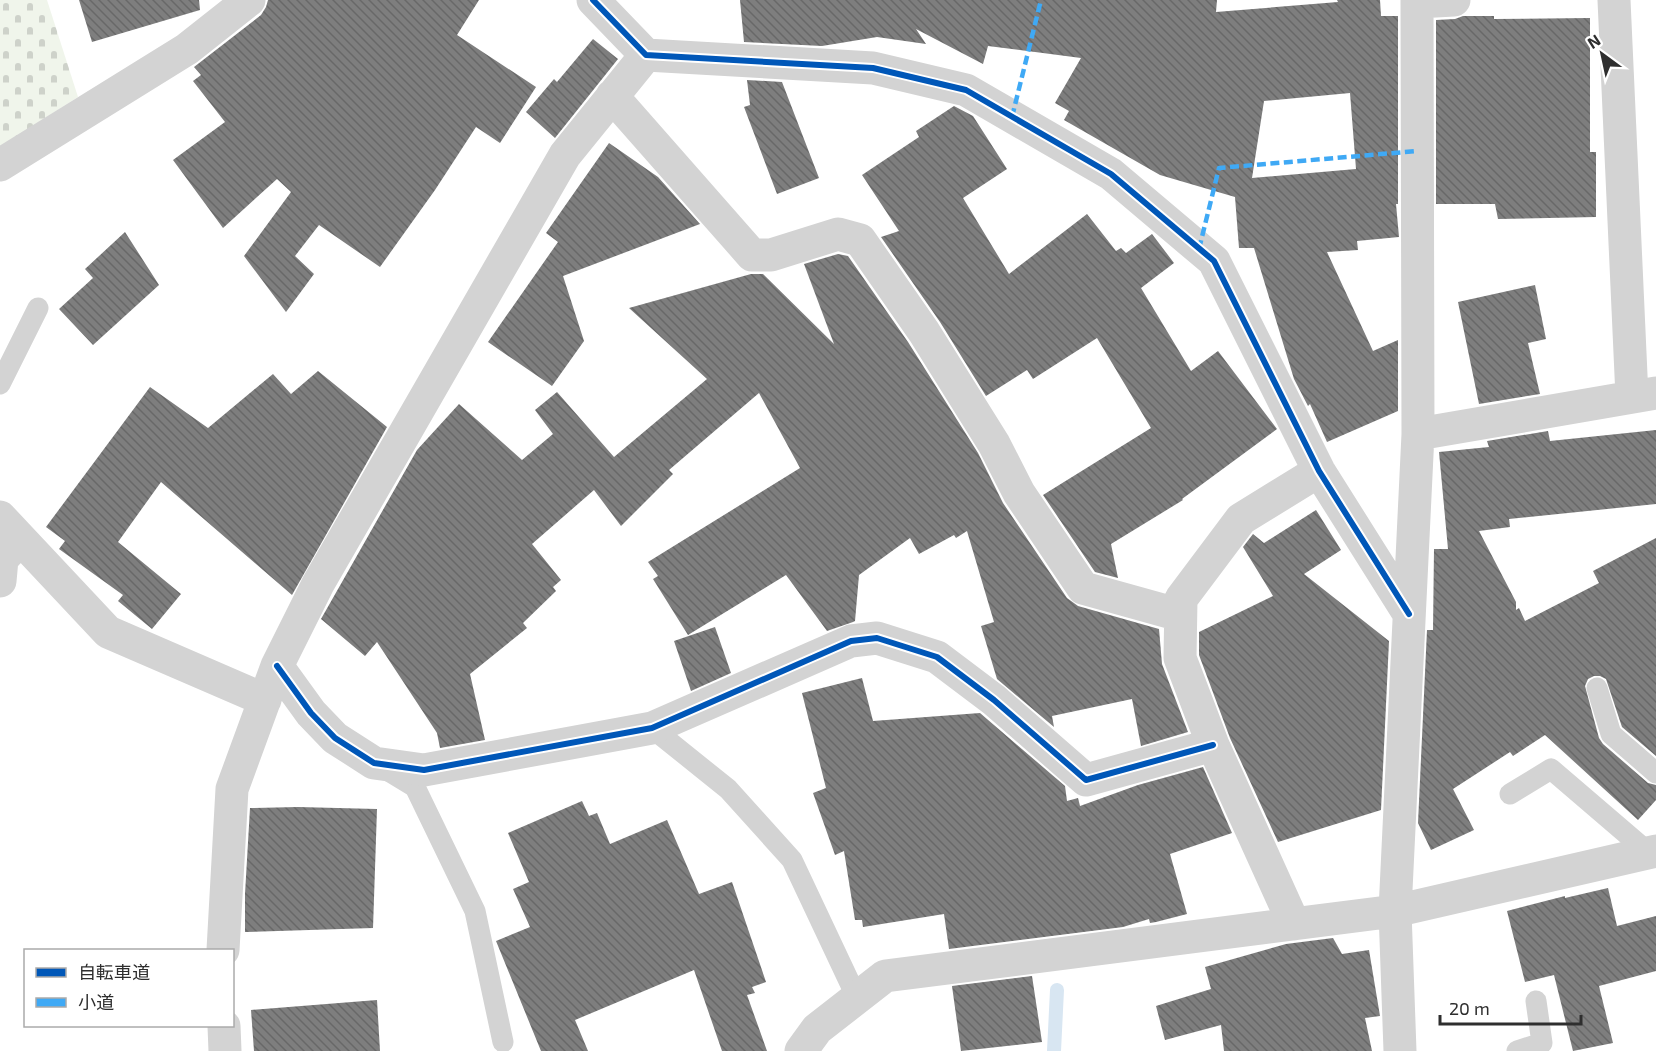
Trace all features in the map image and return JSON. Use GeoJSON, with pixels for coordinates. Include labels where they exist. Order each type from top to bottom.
{"type":"FeatureCollection","features":[{"type":"Feature","properties":{"kind":"street"},"geometry":{"type":"LineString","coordinates":[[0,165],[187,49],[249,0]]}},
{"type":"Feature","properties":{"kind":"street"},"geometry":{"type":"LineString","coordinates":[[593,0],[646,55],[873,68],[966,90],[1111,174],[1214,261],[1319,471],[1409,614]]}},
{"type":"Feature","properties":{"kind":"street"},"geometry":{"type":"LineString","coordinates":[[1400,1051],[1395,911],[1418,434],[1417,1],[1454,0]]}},
{"type":"Feature","properties":{"kind":"street"},"geometry":{"type":"LineString","coordinates":[[1418,434],[1644,395],[1614,0]]}},
{"type":"Feature","properties":{"kind":"street"},"geometry":{"type":"LineString","coordinates":[[223,949],[232,789],[277,666],[318,584],[565,155],[646,55]]}},
{"type":"Feature","properties":{"kind":"street"},"geometry":{"type":"LineString","coordinates":[[612,96],[752,255],[771,255],[838,234],[860,240],[924,332],[994,444],[1019,493],[1083,588],[1180,615]]}},
{"type":"Feature","properties":{"kind":"street"},"geometry":{"type":"LineString","coordinates":[[1294,924],[1213,745],[1180,658],[1180,615],[1181,599],[1241,519],[1319,471]]}},
{"type":"Feature","properties":{"kind":"street"},"geometry":{"type":"LineString","coordinates":[[10,529],[108,632],[265,700]]}},
{"type":"Feature","properties":{"kind":"street"},"geometry":{"type":"LineString","coordinates":[[0,580],[2,559],[10,529]]}},
{"type":"Feature","properties":{"kind":"street"},"geometry":{"type":"LineString","coordinates":[[277,666],[311,713],[335,738],[374,763],[424,770],[652,728],[851,641],[877,638],[937,657],[994,700],[1086,780],[1213,745]]}},
{"type":"Feature","properties":{"kind":"street"},"geometry":{"type":"LineString","coordinates":[[801,1051],[817,1029],[885,976],[1395,911],[1653,852]]}},
{"type":"Feature","properties":{"kind":"street"},"geometry":{"type":"LineString","coordinates":[[224,1027],[225,1051]]}},
{"type":"Feature","properties":{"kind":"lane"},"geometry":{"type":"LineString","coordinates":[[0,384],[38,308]]}},
{"type":"Feature","properties":{"kind":"lane"},"geometry":{"type":"LineString","coordinates":[[1597,688],[1611,734],[1656,773]]}},
{"type":"Feature","properties":{"kind":"lane"},"geometry":{"type":"LineString","coordinates":[[652,728],[728,789],[792,860],[857,998]]}},
{"type":"Feature","properties":{"kind":"lane"},"geometry":{"type":"LineString","coordinates":[[374,763],[416,787],[475,911],[503,1042]]}},
{"type":"Feature","properties":{"kind":"lane"},"geometry":{"type":"LineString","coordinates":[[1510,794],[1551,769],[1653,852]]}},
{"type":"Feature","properties":{"kind":"lane"},"geometry":{"type":"LineString","coordinates":[[1517,1051],[1542,1043],[1536,1001]]}},
{"type":"Feature","properties":{"kind":"green space"},"geometry":{"type":"Polygon","coordinates":[[[0,0],[47,0],[78,97],[0,147],[0,0]]]}},
{"type":"Feature","properties":{"kind":"building"},"geometry":{"type":"Polygon","coordinates":[[[79,0],[199,0],[200,10],[92,42],[79,0]]]}},
{"type":"Feature","properties":{"kind":"building"},"geometry":{"type":"Polygon","coordinates":[[[268,0],[479,0],[457,35],[536,87],[500,143],[476,127],[435,190],[380,267],[319,225],[295,256],[314,274],[286,312],[244,256],[291,192],[277,179],[223,228],[173,160],[225,122],[193,81],[201,75],[194,67],[261,15],[268,0]]]}},
{"type":"Feature","properties":{"kind":"building"},"geometry":{"type":"Polygon","coordinates":[[[740,0],[1217,0],[1216,12],[1338,2],[1337,0],[1380,0],[1381,16],[1398,16],[1398,204],[1396,204],[1399,237],[1357,241],[1358,250],[1327,252],[1373,351],[1398,340],[1398,411],[1327,442],[1310,404],[1308,406],[1294,379],[1254,248],[1239,248],[1235,197],[1160,175],[1064,120],[1069,111],[1055,103],[1081,58],[988,46],[983,64],[916,29],[926,44],[877,37],[822,46],[744,42],[740,0]],[[1350,93],[1264,101],[1252,178],[1356,169],[1350,93]]]}},
{"type":"Feature","properties":{"kind":"building"},"geometry":{"type":"Polygon","coordinates":[[[1463,16],[1494,16],[1494,19],[1590,18],[1590,152],[1596,152],[1596,217],[1498,219],[1495,204],[1436,204],[1436,20],[1463,16]]]}},
{"type":"Feature","properties":{"kind":"building"},"geometry":{"type":"Polygon","coordinates":[[[593,39],[618,59],[555,138],[526,112],[554,79],[557,82],[593,39]]]}},
{"type":"Feature","properties":{"kind":"building"},"geometry":{"type":"Polygon","coordinates":[[[747,80],[782,82],[819,178],[777,194],[744,107],[750,105],[747,80]]]}},
{"type":"Feature","properties":{"kind":"building"},"geometry":{"type":"Polygon","coordinates":[[[954,106],[973,116],[1007,169],[963,198],[1009,274],[1087,214],[1116,251],[1121,248],[1126,253],[1152,234],[1174,263],[1141,288],[1191,371],[1218,351],[1277,429],[1183,500],[1111,544],[1118,578],[1095,572],[1043,495],[1151,428],[1097,338],[1033,379],[1027,370],[986,396],[940,322],[881,237],[899,231],[862,175],[919,137],[916,131],[954,106]]]}},
{"type":"Feature","properties":{"kind":"building"},"geometry":{"type":"Polygon","coordinates":[[[609,143],[658,177],[700,224],[563,276],[584,341],[552,386],[488,342],[558,242],[546,233],[609,143]]]}},
{"type":"Feature","properties":{"kind":"building"},"geometry":{"type":"Polygon","coordinates":[[[125,232],[159,285],[93,345],[59,309],[93,278],[85,269],[125,232]]]}},
{"type":"Feature","properties":{"kind":"building"},"geometry":{"type":"Polygon","coordinates":[[[838,254],[848,256],[908,342],[978,453],[1003,503],[1067,598],[1078,606],[1159,629],[1162,664],[1188,732],[1141,746],[1132,699],[1052,716],[1054,727],[997,679],[981,626],[994,622],[967,531],[956,538],[954,535],[919,554],[910,538],[859,575],[855,621],[853,622],[827,631],[786,575],[688,635],[653,579],[658,576],[648,562],[800,468],[759,393],[669,470],[673,474],[621,526],[594,490],[532,544],[561,580],[553,587],[556,591],[523,623],[527,628],[470,674],[485,740],[440,748],[437,733],[377,642],[365,656],[321,619],[417,450],[459,404],[522,460],[553,434],[535,410],[557,392],[614,457],[707,379],[629,308],[751,274],[763,274],[834,344],[804,264],[838,254]]]}},
{"type":"Feature","properties":{"kind":"building"},"geometry":{"type":"Polygon","coordinates":[[[1535,285],[1546,339],[1528,343],[1540,394],[1479,404],[1458,302],[1535,285]]]}},
{"type":"Feature","properties":{"kind":"building"},"geometry":{"type":"Polygon","coordinates":[[[318,371],[387,427],[292,595],[161,482],[118,542],[181,594],[152,629],[118,601],[123,595],[59,549],[65,541],[46,527],[150,387],[208,428],[273,374],[291,394],[318,371]]]}},
{"type":"Feature","properties":{"kind":"building"},"geometry":{"type":"Polygon","coordinates":[[[1656,430],[1656,504],[1509,519],[1510,527],[1479,531],[1516,602],[1516,610],[1519,608],[1525,621],[1599,583],[1593,571],[1656,538],[1656,756],[1622,727],[1606,679],[1594,676],[1588,679],[1585,686],[1599,738],[1648,783],[1656,785],[1656,800],[1638,820],[1545,735],[1513,756],[1510,752],[1453,789],[1474,830],[1431,850],[1418,823],[1427,630],[1433,630],[1434,549],[1448,549],[1439,452],[1489,447],[1487,441],[1548,431],[1550,441],[1656,430]]]}},
{"type":"Feature","properties":{"kind":"building"},"geometry":{"type":"Polygon","coordinates":[[[1316,510],[1341,550],[1304,574],[1389,641],[1381,810],[1278,842],[1230,738],[1199,655],[1199,632],[1273,596],[1243,547],[1253,534],[1264,543],[1316,510]]]}},
{"type":"Feature","properties":{"kind":"building"},"geometry":{"type":"Polygon","coordinates":[[[715,627],[731,673],[691,691],[674,641],[715,627]]]}},
{"type":"Feature","properties":{"kind":"building"},"geometry":{"type":"Polygon","coordinates":[[[862,678],[873,721],[980,713],[1065,786],[1067,801],[1078,798],[1080,806],[1138,785],[1203,767],[1232,833],[1170,854],[1187,914],[1150,923],[1149,919],[1123,927],[949,949],[944,914],[863,927],[862,920],[855,920],[844,851],[835,855],[813,793],[826,788],[802,693],[862,678]]]}},
{"type":"Feature","properties":{"kind":"building"},"geometry":{"type":"Polygon","coordinates":[[[582,801],[589,816],[597,813],[610,844],[667,820],[699,894],[732,882],[766,982],[752,987],[755,993],[747,995],[767,1051],[722,1051],[694,970],[575,1020],[588,1051],[541,1051],[496,941],[530,927],[513,889],[529,882],[508,833],[582,801]]]}},
{"type":"Feature","properties":{"kind":"building"},"geometry":{"type":"Polygon","coordinates":[[[250,808],[377,809],[373,928],[245,932],[250,808]]]}},
{"type":"Feature","properties":{"kind":"building"},"geometry":{"type":"Polygon","coordinates":[[[1608,888],[1617,926],[1656,916],[1656,971],[1599,986],[1613,1043],[1573,1051],[1554,975],[1525,982],[1507,911],[1608,888]]]}},
{"type":"Feature","properties":{"kind":"building"},"geometry":{"type":"Polygon","coordinates":[[[1333,938],[1342,954],[1369,950],[1380,1016],[1365,1018],[1372,1051],[1224,1051],[1221,1025],[1165,1040],[1156,1006],[1211,989],[1205,967],[1286,944],[1333,938]]]}},
{"type":"Feature","properties":{"kind":"building"},"geometry":{"type":"Polygon","coordinates":[[[1032,976],[1042,1042],[961,1051],[952,986],[1032,976]]]}},
{"type":"Feature","properties":{"kind":"building"},"geometry":{"type":"Polygon","coordinates":[[[377,1000],[380,1051],[254,1051],[251,1010],[377,1000]]]}},
{"type":"Feature","properties":{"kind":"waterway"},"geometry":{"type":"LineString","coordinates":[[1054,1051],[1057,990]]}},
{"type":"Feature","properties":{"kind":"marked path"},"geometry":{"type":"LineString","coordinates":[[1012,117],[1041,0]]}},
{"type":"Feature","properties":{"kind":"marked path"},"geometry":{"type":"LineString","coordinates":[[1199,249],[1219,168],[1417,151]]}},
{"type":"Feature","properties":{"kind":"cycle path"},"geometry":{"type":"LineString","coordinates":[[593,0],[646,55],[873,68],[966,90],[1111,174],[1214,261],[1319,471],[1409,614]]}},
{"type":"Feature","properties":{"kind":"cycle path"},"geometry":{"type":"LineString","coordinates":[[277,666],[311,713],[335,738],[374,763],[424,770],[652,728],[851,641],[877,638],[937,657],[994,700],[1086,780],[1213,745]]}}]}
